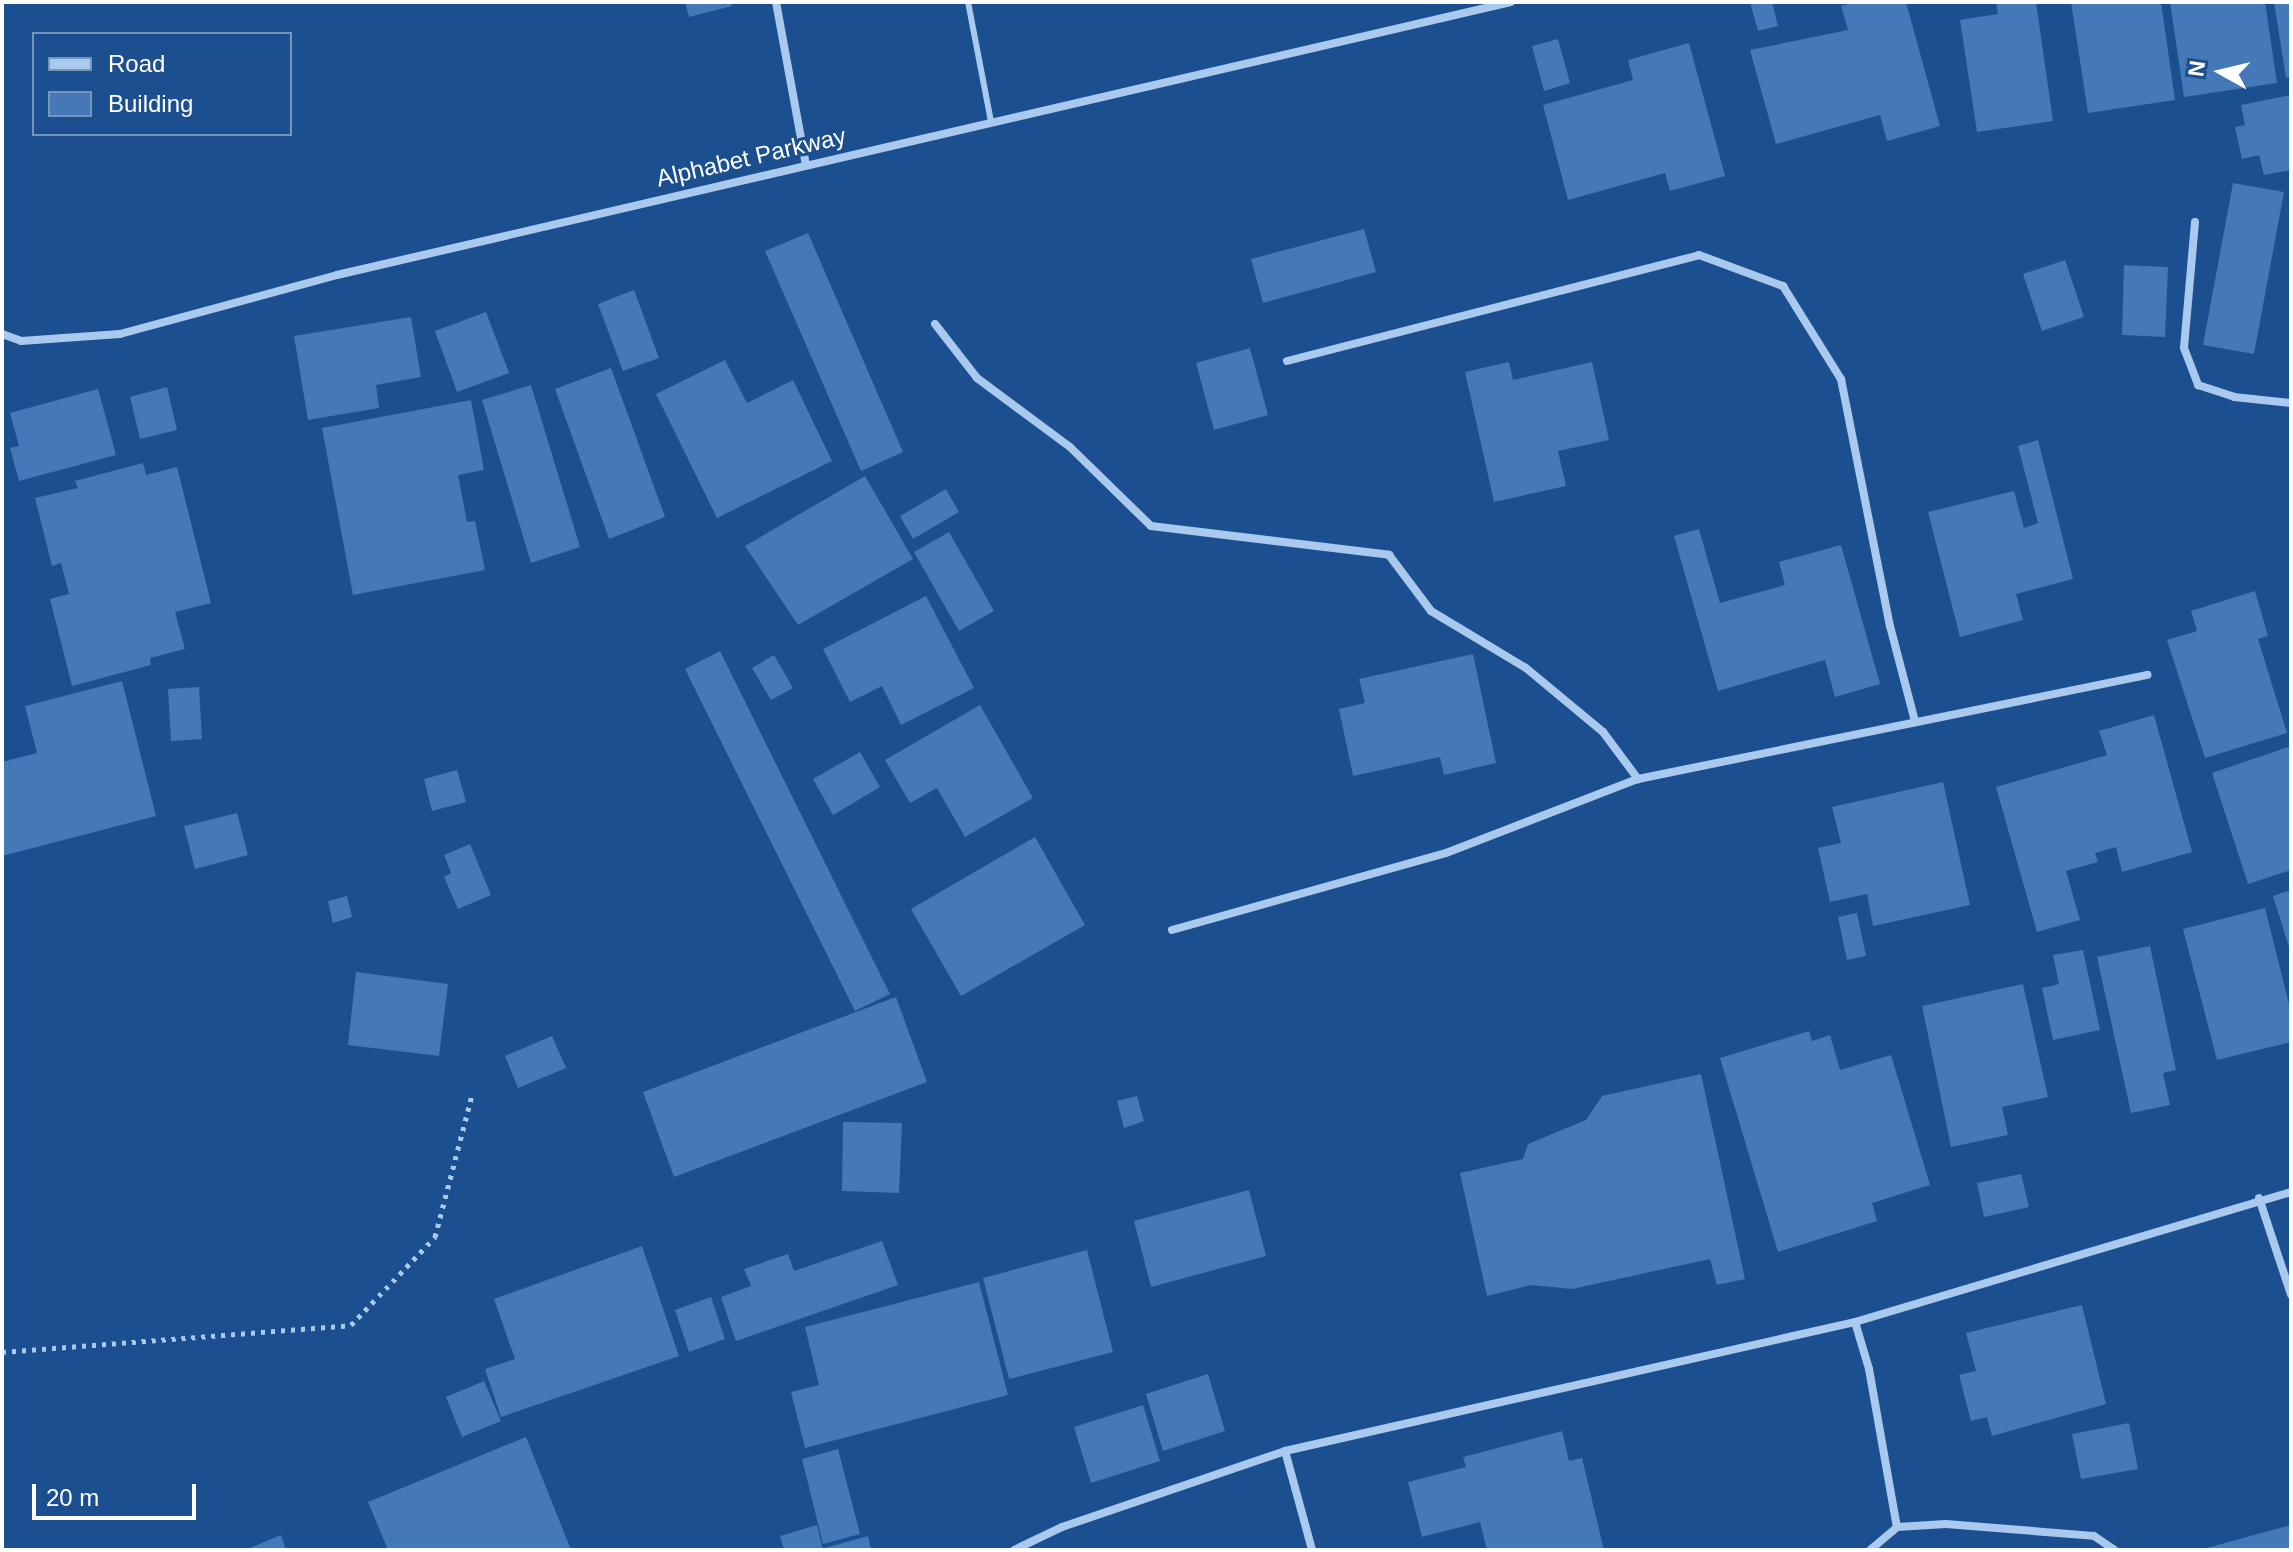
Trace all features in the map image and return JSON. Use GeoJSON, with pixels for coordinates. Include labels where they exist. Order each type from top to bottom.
{"type":"FeatureCollection","features":[{"type":"Feature","properties":{"kind":"street"},"geometry":{"type":"LineString","coordinates":[[776,2],[806,165]]}},
{"type":"Feature","properties":{"kind":"street","name":"Alphabet Parkway"},"geometry":{"type":"LineString","coordinates":[[2,334],[21,341],[120,334],[337,275],[1511,2]]}},
{"type":"Feature","properties":{"kind":"street"},"geometry":{"type":"LineString","coordinates":[[2195,222],[2184,348],[2198,385],[2234,397],[2291,403]]}},
{"type":"Feature","properties":{"kind":"street"},"geometry":{"type":"LineString","coordinates":[[1287,361],[1699,255],[1783,286],[1841,379],[1890,626],[1915,721]]}},
{"type":"Feature","properties":{"kind":"street"},"geometry":{"type":"LineString","coordinates":[[935,324],[977,378],[1070,447],[1151,526],[1389,555],[1431,611],[1526,668],[1603,732],[1638,779]]}},
{"type":"Feature","properties":{"kind":"street"},"geometry":{"type":"LineString","coordinates":[[1172,930],[1446,853],[1638,779],[2147,675]]}},
{"type":"Feature","properties":{"kind":"street"},"geometry":{"type":"LineString","coordinates":[[1014,1550],[1062,1527],[1285,1451],[1855,1322],[2259,1198],[2291,1192]]}},
{"type":"Feature","properties":{"kind":"street"},"geometry":{"type":"LineString","coordinates":[[2259,1198],[2291,1295]]}},
{"type":"Feature","properties":{"kind":"street"},"geometry":{"type":"LineString","coordinates":[[1855,1322],[1869,1369],[1897,1527]]}},
{"type":"Feature","properties":{"kind":"street"},"geometry":{"type":"LineString","coordinates":[[1285,1451],[1312,1550]]}},
{"type":"Feature","properties":{"kind":"street"},"geometry":{"type":"LineString","coordinates":[[1870,1550],[1897,1527],[1946,1524],[2094,1536],[2115,1550]]}},
{"type":"Feature","properties":{"kind":"lane"},"geometry":{"type":"LineString","coordinates":[[968,2],[991,121]]}},
{"type":"Feature","properties":{"kind":"path"},"geometry":{"type":"LineString","coordinates":[[2,1352],[351,1325],[435,1237],[472,1095]]}},
{"type":"Feature","properties":{"kind":"building"},"geometry":{"type":"Polygon","coordinates":[[[685,2],[731,2],[732,6],[689,17],[685,2]]]}},
{"type":"Feature","properties":{"kind":"building"},"geometry":{"type":"Polygon","coordinates":[[[1750,2],[1772,2],[1778,26],[1758,31],[1750,2]]]}},
{"type":"Feature","properties":{"kind":"building"},"geometry":{"type":"Polygon","coordinates":[[[1854,2],[1906,2],[1940,126],[1887,141],[1880,115],[1776,144],[1750,50],[1848,30],[1841,6],[1854,2]]]}},
{"type":"Feature","properties":{"kind":"building"},"geometry":{"type":"Polygon","coordinates":[[[1996,2],[2036,2],[2053,121],[1977,132],[1960,20],[1998,14],[1996,2]]]}},
{"type":"Feature","properties":{"kind":"building"},"geometry":{"type":"Polygon","coordinates":[[[2071,2],[2161,2],[2175,100],[2088,113],[2071,2]]]}},
{"type":"Feature","properties":{"kind":"building"},"geometry":{"type":"Polygon","coordinates":[[[2170,2],[2265,2],[2277,83],[2184,97],[2170,2]]]}},
{"type":"Feature","properties":{"kind":"building"},"geometry":{"type":"Polygon","coordinates":[[[2274,2],[2291,2],[2291,77],[2286,78],[2274,2]]]}},
{"type":"Feature","properties":{"kind":"building"},"geometry":{"type":"Polygon","coordinates":[[[1558,39],[1570,83],[1544,91],[1532,46],[1558,39]]]}},
{"type":"Feature","properties":{"kind":"building"},"geometry":{"type":"Polygon","coordinates":[[[1689,43],[1725,176],[1670,191],[1665,173],[1568,200],[1543,105],[1633,80],[1628,60],[1689,43]]]}},
{"type":"Feature","properties":{"kind":"building"},"geometry":{"type":"Polygon","coordinates":[[[2291,95],[2291,170],[2264,175],[2259,155],[2242,159],[2235,127],[2245,125],[2241,105],[2291,95]]]}},
{"type":"Feature","properties":{"kind":"building"},"geometry":{"type":"Polygon","coordinates":[[[2233,183],[2284,192],[2254,354],[2203,345],[2233,183]]]}},
{"type":"Feature","properties":{"kind":"building"},"geometry":{"type":"Polygon","coordinates":[[[1364,229],[1376,272],[1263,303],[1251,259],[1364,229]]]}},
{"type":"Feature","properties":{"kind":"building"},"geometry":{"type":"Polygon","coordinates":[[[808,233],[903,452],[861,471],[765,251],[808,233]]]}},
{"type":"Feature","properties":{"kind":"building"},"geometry":{"type":"Polygon","coordinates":[[[2065,260],[2084,317],[2042,331],[2023,274],[2065,260]]]}},
{"type":"Feature","properties":{"kind":"building"},"geometry":{"type":"Polygon","coordinates":[[[2124,265],[2168,267],[2165,337],[2122,335],[2124,265]]]}},
{"type":"Feature","properties":{"kind":"building"},"geometry":{"type":"Polygon","coordinates":[[[634,290],[659,358],[623,371],[598,304],[634,290]]]}},
{"type":"Feature","properties":{"kind":"building"},"geometry":{"type":"Polygon","coordinates":[[[486,312],[509,373],[457,392],[435,331],[486,312]]]}},
{"type":"Feature","properties":{"kind":"building"},"geometry":{"type":"Polygon","coordinates":[[[411,317],[421,377],[376,385],[379,408],[308,420],[294,336],[411,317]]]}},
{"type":"Feature","properties":{"kind":"building"},"geometry":{"type":"Polygon","coordinates":[[[1250,348],[1268,415],[1214,430],[1196,363],[1250,348]]]}},
{"type":"Feature","properties":{"kind":"building"},"geometry":{"type":"Polygon","coordinates":[[[725,360],[747,403],[793,380],[832,461],[717,518],[656,394],[725,360]]]}},
{"type":"Feature","properties":{"kind":"building"},"geometry":{"type":"Polygon","coordinates":[[[1509,362],[1513,380],[1592,362],[1609,440],[1558,451],[1566,486],[1494,502],[1465,372],[1509,362]]]}},
{"type":"Feature","properties":{"kind":"building"},"geometry":{"type":"Polygon","coordinates":[[[611,368],[665,517],[609,539],[555,389],[611,368]]]}},
{"type":"Feature","properties":{"kind":"building"},"geometry":{"type":"Polygon","coordinates":[[[531,385],[580,547],[531,563],[482,400],[531,385]]]}},
{"type":"Feature","properties":{"kind":"building"},"geometry":{"type":"Polygon","coordinates":[[[167,387],[177,430],[140,439],[130,397],[167,387]]]}},
{"type":"Feature","properties":{"kind":"building"},"geometry":{"type":"Polygon","coordinates":[[[98,389],[116,455],[19,481],[10,448],[19,446],[10,413],[98,389]]]}},
{"type":"Feature","properties":{"kind":"building"},"geometry":{"type":"Polygon","coordinates":[[[471,400],[484,470],[458,475],[467,522],[475,521],[485,570],[353,595],[322,428],[471,400]]]}},
{"type":"Feature","properties":{"kind":"building"},"geometry":{"type":"Polygon","coordinates":[[[2038,440],[2073,579],[2016,594],[2023,620],[1960,637],[1928,512],[2014,491],[2024,528],[2038,523],[2018,446],[2038,440]]]}},
{"type":"Feature","properties":{"kind":"building"},"geometry":{"type":"Polygon","coordinates":[[[143,463],[146,475],[177,467],[211,603],[175,612],[185,649],[150,658],[151,665],[72,686],[50,599],[69,594],[61,563],[52,566],[35,498],[78,488],[75,481],[143,463]]]}},
{"type":"Feature","properties":{"kind":"building"},"geometry":{"type":"Polygon","coordinates":[[[865,476],[913,559],[798,625],[745,546],[865,476]]]}},
{"type":"Feature","properties":{"kind":"building"},"geometry":{"type":"Polygon","coordinates":[[[946,489],[959,512],[913,539],[900,516],[946,489]]]}},
{"type":"Feature","properties":{"kind":"building"},"geometry":{"type":"Polygon","coordinates":[[[1699,529],[1720,603],[1785,585],[1779,562],[1841,545],[1880,684],[1835,697],[1825,660],[1718,691],[1674,536],[1699,529]]]}},
{"type":"Feature","properties":{"kind":"building"},"geometry":{"type":"Polygon","coordinates":[[[949,532],[994,611],[959,631],[914,552],[949,532]]]}},
{"type":"Feature","properties":{"kind":"building"},"geometry":{"type":"Polygon","coordinates":[[[2255,591],[2268,636],[2258,639],[2287,733],[2205,758],[2167,640],[2197,631],[2191,611],[2255,591]]]}},
{"type":"Feature","properties":{"kind":"building"},"geometry":{"type":"Polygon","coordinates":[[[926,596],[974,688],[901,725],[882,686],[850,702],[823,649],[926,596]]]}},
{"type":"Feature","properties":{"kind":"building"},"geometry":{"type":"Polygon","coordinates":[[[720,651],[890,994],[855,1011],[685,669],[720,651]]]}},
{"type":"Feature","properties":{"kind":"building"},"geometry":{"type":"Polygon","coordinates":[[[1473,654],[1496,763],[1444,775],[1440,757],[1353,776],[1339,709],[1365,703],[1359,679],[1473,654]]]}},
{"type":"Feature","properties":{"kind":"building"},"geometry":{"type":"Polygon","coordinates":[[[774,655],[793,688],[771,700],[752,668],[774,655]]]}},
{"type":"Feature","properties":{"kind":"building"},"geometry":{"type":"Polygon","coordinates":[[[122,681],[156,816],[2,856],[2,762],[37,753],[25,706],[122,681]]]}},
{"type":"Feature","properties":{"kind":"building"},"geometry":{"type":"Polygon","coordinates":[[[199,687],[202,739],[171,741],[168,689],[199,687]]]}},
{"type":"Feature","properties":{"kind":"building"},"geometry":{"type":"Polygon","coordinates":[[[980,705],[1033,798],[965,837],[937,788],[910,803],[885,760],[980,705]]]}},
{"type":"Feature","properties":{"kind":"building"},"geometry":{"type":"Polygon","coordinates":[[[2154,715],[2192,852],[2122,872],[2116,847],[2095,853],[2098,862],[2066,871],[2080,920],[2037,932],[1996,787],[2107,755],[2099,731],[2154,715]]]}},
{"type":"Feature","properties":{"kind":"building"},"geometry":{"type":"Polygon","coordinates":[[[2291,746],[2291,870],[2248,884],[2212,773],[2291,746]]]}},
{"type":"Feature","properties":{"kind":"building"},"geometry":{"type":"Polygon","coordinates":[[[860,752],[880,787],[833,815],[813,779],[860,752]]]}},
{"type":"Feature","properties":{"kind":"building"},"geometry":{"type":"Polygon","coordinates":[[[457,770],[466,802],[432,811],[424,779],[457,770]]]}},
{"type":"Feature","properties":{"kind":"building"},"geometry":{"type":"Polygon","coordinates":[[[1943,782],[1970,905],[1873,926],[1867,894],[1830,902],[1818,848],[1841,843],[1832,807],[1943,782]]]}},
{"type":"Feature","properties":{"kind":"building"},"geometry":{"type":"Polygon","coordinates":[[[237,813],[248,855],[195,869],[184,826],[237,813]]]}},
{"type":"Feature","properties":{"kind":"building"},"geometry":{"type":"Polygon","coordinates":[[[1035,837],[1085,925],[961,996],[911,909],[1035,837]]]}},
{"type":"Feature","properties":{"kind":"building"},"geometry":{"type":"Polygon","coordinates":[[[470,844],[491,895],[458,909],[444,877],[451,873],[444,855],[470,844]]]}},
{"type":"Feature","properties":{"kind":"building"},"geometry":{"type":"Polygon","coordinates":[[[2291,890],[2291,950],[2290,950],[2273,896],[2291,890]]]}},
{"type":"Feature","properties":{"kind":"building"},"geometry":{"type":"Polygon","coordinates":[[[347,896],[352,917],[333,923],[328,901],[347,896]]]}},
{"type":"Feature","properties":{"kind":"building"},"geometry":{"type":"Polygon","coordinates":[[[2265,908],[2291,1012],[2291,1042],[2217,1060],[2183,929],[2265,908]]]}},
{"type":"Feature","properties":{"kind":"building"},"geometry":{"type":"Polygon","coordinates":[[[1857,913],[1866,956],[1847,960],[1838,917],[1857,913]]]}},
{"type":"Feature","properties":{"kind":"building"},"geometry":{"type":"Polygon","coordinates":[[[2150,946],[2176,1070],[2163,1073],[2170,1105],[2131,1113],[2097,957],[2150,946]]]}},
{"type":"Feature","properties":{"kind":"building"},"geometry":{"type":"Polygon","coordinates":[[[2083,950],[2100,1030],[2053,1040],[2042,988],[2059,984],[2053,955],[2083,950]]]}},
{"type":"Feature","properties":{"kind":"building"},"geometry":{"type":"Polygon","coordinates":[[[356,972],[448,984],[439,1056],[348,1045],[356,972]]]}},
{"type":"Feature","properties":{"kind":"building"},"geometry":{"type":"Polygon","coordinates":[[[2023,984],[2048,1097],[2002,1107],[2008,1135],[1951,1147],[1922,1006],[2023,984]]]}},
{"type":"Feature","properties":{"kind":"building"},"geometry":{"type":"Polygon","coordinates":[[[896,997],[927,1082],[674,1177],[643,1092],[896,997]]]}},
{"type":"Feature","properties":{"kind":"building"},"geometry":{"type":"Polygon","coordinates":[[[1809,1031],[1812,1041],[1830,1035],[1840,1070],[1891,1055],[1930,1185],[1872,1203],[1877,1221],[1778,1252],[1720,1058],[1809,1031]]]}},
{"type":"Feature","properties":{"kind":"building"},"geometry":{"type":"Polygon","coordinates":[[[552,1036],[566,1068],[518,1088],[505,1056],[552,1036]]]}},
{"type":"Feature","properties":{"kind":"building"},"geometry":{"type":"Polygon","coordinates":[[[1701,1074],[1745,1279],[1717,1285],[1710,1259],[1572,1289],[1531,1285],[1487,1296],[1460,1173],[1523,1159],[1528,1144],[1586,1120],[1602,1096],[1701,1074]]]}},
{"type":"Feature","properties":{"kind":"building"},"geometry":{"type":"Polygon","coordinates":[[[1137,1096],[1144,1121],[1124,1128],[1117,1101],[1137,1096]]]}},
{"type":"Feature","properties":{"kind":"building"},"geometry":{"type":"Polygon","coordinates":[[[843,1122],[902,1123],[899,1193],[842,1191],[843,1122]]]}},
{"type":"Feature","properties":{"kind":"building"},"geometry":{"type":"Polygon","coordinates":[[[2021,1174],[2029,1207],[1984,1217],[1977,1183],[2021,1174]]]}},
{"type":"Feature","properties":{"kind":"building"},"geometry":{"type":"Polygon","coordinates":[[[1249,1190],[1266,1256],[1151,1287],[1134,1221],[1249,1190]]]}},
{"type":"Feature","properties":{"kind":"building"},"geometry":{"type":"Polygon","coordinates":[[[882,1241],[898,1285],[736,1341],[721,1297],[751,1286],[744,1269],[788,1254],[794,1271],[882,1241]]]}},
{"type":"Feature","properties":{"kind":"building"},"geometry":{"type":"Polygon","coordinates":[[[642,1246],[679,1356],[501,1417],[485,1369],[515,1359],[494,1299],[642,1246]]]}},
{"type":"Feature","properties":{"kind":"building"},"geometry":{"type":"Polygon","coordinates":[[[1087,1250],[1113,1352],[1009,1379],[983,1278],[1087,1250]]]}},
{"type":"Feature","properties":{"kind":"building"},"geometry":{"type":"Polygon","coordinates":[[[979,1282],[1008,1395],[805,1448],[791,1392],[819,1385],[805,1327],[979,1282]]]}},
{"type":"Feature","properties":{"kind":"building"},"geometry":{"type":"Polygon","coordinates":[[[711,1297],[725,1339],[689,1352],[675,1310],[711,1297]]]}},
{"type":"Feature","properties":{"kind":"building"},"geometry":{"type":"Polygon","coordinates":[[[2082,1305],[2106,1404],[1992,1436],[1987,1417],[1971,1421],[1959,1375],[1976,1371],[1966,1333],[2082,1305]]]}},
{"type":"Feature","properties":{"kind":"building"},"geometry":{"type":"Polygon","coordinates":[[[1208,1374],[1225,1431],[1163,1451],[1146,1394],[1208,1374]]]}},
{"type":"Feature","properties":{"kind":"building"},"geometry":{"type":"Polygon","coordinates":[[[484,1381],[501,1421],[462,1437],[446,1397],[484,1381]]]}},
{"type":"Feature","properties":{"kind":"building"},"geometry":{"type":"Polygon","coordinates":[[[1143,1405],[1160,1461],[1091,1483],[1074,1427],[1143,1405]]]}},
{"type":"Feature","properties":{"kind":"building"},"geometry":{"type":"Polygon","coordinates":[[[2129,1423],[2138,1469],[2081,1479],[2072,1434],[2129,1423]]]}},
{"type":"Feature","properties":{"kind":"building"},"geometry":{"type":"Polygon","coordinates":[[[1562,1431],[1569,1461],[1582,1458],[1604,1550],[1487,1550],[1480,1522],[1422,1537],[1408,1482],[1466,1467],[1463,1457],[1562,1431]]]}},
{"type":"Feature","properties":{"kind":"building"},"geometry":{"type":"Polygon","coordinates":[[[526,1437],[571,1550],[388,1550],[368,1502],[526,1437]]]}},
{"type":"Feature","properties":{"kind":"building"},"geometry":{"type":"Polygon","coordinates":[[[838,1449],[860,1534],[823,1544],[802,1459],[838,1449]]]}},
{"type":"Feature","properties":{"kind":"building"},"geometry":{"type":"Polygon","coordinates":[[[817,1525],[823,1550],[784,1550],[780,1536],[817,1525]]]}},
{"type":"Feature","properties":{"kind":"building"},"geometry":{"type":"Polygon","coordinates":[[[2291,1525],[2291,1550],[2203,1550],[2203,1549],[2291,1525]]]}},
{"type":"Feature","properties":{"kind":"building"},"geometry":{"type":"Polygon","coordinates":[[[281,1535],[286,1550],[245,1550],[281,1535]]]}},
{"type":"Feature","properties":{"kind":"building"},"geometry":{"type":"Polygon","coordinates":[[[868,1536],[871,1550],[825,1550],[825,1548],[868,1536]]]}}]}
